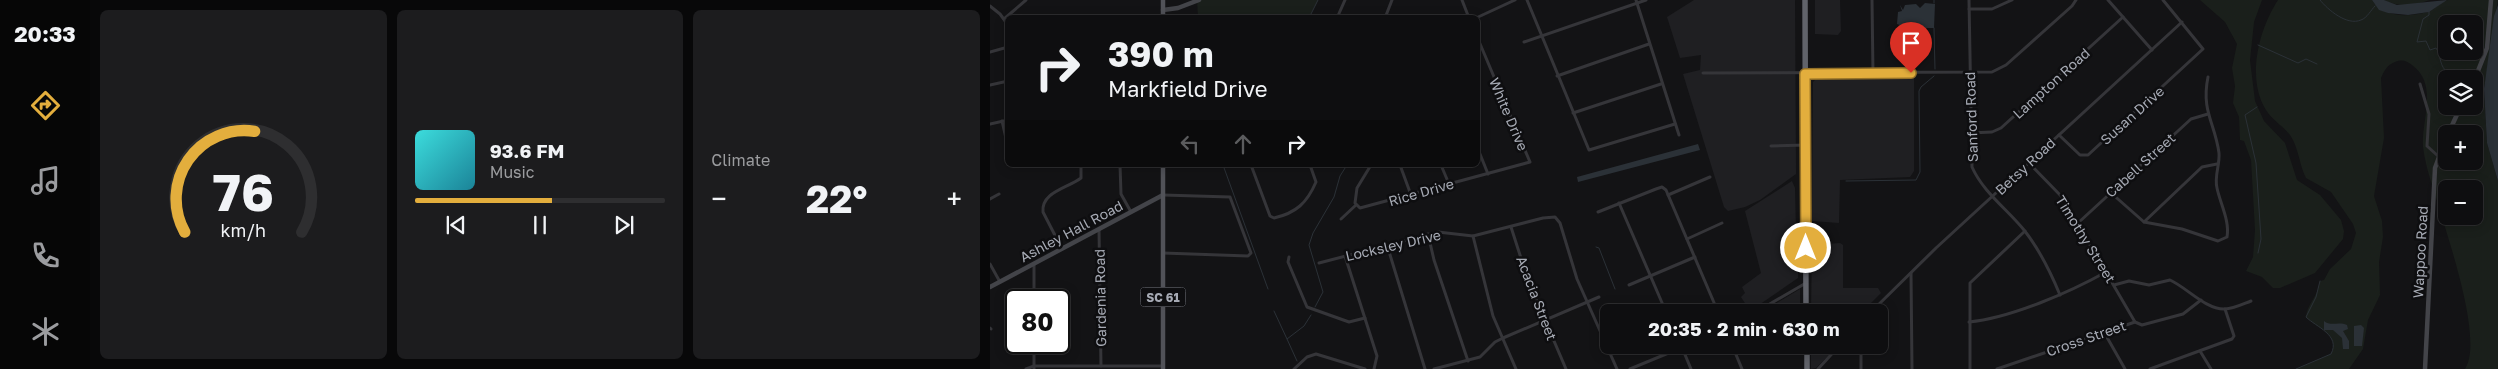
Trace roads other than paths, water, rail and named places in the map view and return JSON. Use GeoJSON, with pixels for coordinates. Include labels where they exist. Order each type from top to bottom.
{"type":"FeatureCollection","features":[{"type":"Feature","properties":{"kind":"highway"},"geometry":{"type":"LineString","coordinates":[[1805,0],[1806,304]]}},
{"type":"Feature","properties":{"kind":"highway"},"geometry":{"type":"LineString","coordinates":[[1806,354],[1807,369]]}},
{"type":"Feature","properties":{"kind":"main road"},"geometry":{"type":"LineString","coordinates":[[1163,0],[1163,15]]}},
{"type":"Feature","properties":{"kind":"main road","name":"SC 61"},"geometry":{"type":"LineString","coordinates":[[1163,368],[1164,167]]}},
{"type":"Feature","properties":{"kind":"street"},"geometry":{"type":"LineString","coordinates":[[1009,15],[1026,0]]}},
{"type":"Feature","properties":{"kind":"street"},"geometry":{"type":"LineString","coordinates":[[1163,10],[1178,8],[1199,0]]}},
{"type":"Feature","properties":{"kind":"street"},"geometry":{"type":"LineString","coordinates":[[1338,15],[1346,0]]}},
{"type":"Feature","properties":{"kind":"street"},"geometry":{"type":"LineString","coordinates":[[1386,15],[1392,0]]}},
{"type":"Feature","properties":{"kind":"street"},"geometry":{"type":"LineString","coordinates":[[1462,0],[1468,15]]}},
{"type":"Feature","properties":{"kind":"street"},"geometry":{"type":"LineString","coordinates":[[1480,16],[1515,0]]}},
{"type":"Feature","properties":{"kind":"street"},"geometry":{"type":"LineString","coordinates":[[1527,0],[1589,150],[1675,124]]}},
{"type":"Feature","properties":{"kind":"street"},"geometry":{"type":"LineString","coordinates":[[1524,42],[1646,0]]}},
{"type":"Feature","properties":{"kind":"street"},"geometry":{"type":"LineString","coordinates":[[1872,0],[1872,73]]}},
{"type":"Feature","properties":{"kind":"street","name":"Sanford Road"},"geometry":{"type":"LineString","coordinates":[[1969,0],[1972,167],[1978,178],[2025,231],[2054,280],[2060,295]]}},
{"type":"Feature","properties":{"kind":"street"},"geometry":{"type":"LineString","coordinates":[[1969,8],[1992,9],[2012,0]]}},
{"type":"Feature","properties":{"kind":"street"},"geometry":{"type":"LineString","coordinates":[[1703,74],[1992,72],[2006,65],[2072,6],[2076,0]]}},
{"type":"Feature","properties":{"kind":"street"},"geometry":{"type":"LineString","coordinates":[[2108,0],[2152,50]]}},
{"type":"Feature","properties":{"kind":"street"},"geometry":{"type":"LineString","coordinates":[[2163,0],[2182,22]]}},
{"type":"Feature","properties":{"kind":"street"},"geometry":{"type":"LineString","coordinates":[[2478,70],[2487,48],[2491,0]]}},
{"type":"Feature","properties":{"kind":"street"},"geometry":{"type":"LineString","coordinates":[[1636,2],[1679,134]]}},
{"type":"Feature","properties":{"kind":"street"},"geometry":{"type":"LineString","coordinates":[[990,6],[1004,19]]}},
{"type":"Feature","properties":{"kind":"street","name":"Lampton Road"},"geometry":{"type":"LineString","coordinates":[[1970,133],[1992,132],[2001,128],[2123,17]]}},
{"type":"Feature","properties":{"kind":"street","name":"Susan Drive"},"geometry":{"type":"LineString","coordinates":[[2058,135],[2080,155],[2088,155],[2203,50],[2182,22]]}},
{"type":"Feature","properties":{"kind":"street","name":"Betsy Road"},"geometry":{"type":"LineString","coordinates":[[1879,304],[2058,135],[2182,22]]}},
{"type":"Feature","properties":{"kind":"street","name":"White Drive"},"geometry":{"type":"LineString","coordinates":[[1480,43],[1530,162]]}},
{"type":"Feature","properties":{"kind":"street"},"geometry":{"type":"LineString","coordinates":[[1557,76],[1649,44]]}},
{"type":"Feature","properties":{"kind":"street"},"geometry":{"type":"LineString","coordinates":[[990,52],[1005,48]]}},
{"type":"Feature","properties":{"kind":"street"},"geometry":{"type":"LineString","coordinates":[[2110,192],[2144,222],[2182,229],[2218,241],[2223,240],[2228,233],[2216,186],[2219,154],[2205,97],[2208,77]]}},
{"type":"Feature","properties":{"kind":"street"},"geometry":{"type":"LineString","coordinates":[[990,85],[1005,82]]}},
{"type":"Feature","properties":{"kind":"street"},"geometry":{"type":"LineString","coordinates":[[1573,113],[1662,84]]}},
{"type":"Feature","properties":{"kind":"street"},"geometry":{"type":"LineString","coordinates":[[2420,84],[2429,114],[2427,146],[2438,156]]}},
{"type":"Feature","properties":{"kind":"street","name":"Cabell Street"},"geometry":{"type":"LineString","coordinates":[[2078,223],[2191,119],[2208,114]]}},
{"type":"Feature","properties":{"kind":"street"},"geometry":{"type":"LineString","coordinates":[[990,124],[1005,120]]}},
{"type":"Feature","properties":{"kind":"street"},"geometry":{"type":"LineString","coordinates":[[1002,121],[1005,134]]}},
{"type":"Feature","properties":{"kind":"street"},"geometry":{"type":"LineString","coordinates":[[1771,146],[1806,145]]}},
{"type":"Feature","properties":{"kind":"street"},"geometry":{"type":"LineString","coordinates":[[1480,154],[1488,174]]}},
{"type":"Feature","properties":{"kind":"street","name":"Wappoo Road"},"geometry":{"type":"LineString","coordinates":[[2425,369],[2435,168],[2438,156]]}},
{"type":"Feature","properties":{"kind":"street","name":"Rice Drive"},"geometry":{"type":"LineString","coordinates":[[1356,205],[1364,208],[1530,162]]}},
{"type":"Feature","properties":{"kind":"street","name":"Timothy Street"},"geometry":{"type":"LineString","coordinates":[[2029,163],[2062,197],[2135,322]]}},
{"type":"Feature","properties":{"kind":"street"},"geometry":{"type":"LineString","coordinates":[[2144,222],[2202,167],[2218,164]]}},
{"type":"Feature","properties":{"kind":"street"},"geometry":{"type":"LineString","coordinates":[[1062,249],[1043,212],[1043,206],[1047,198],[1079,180],[1082,176],[1080,167]]}},
{"type":"Feature","properties":{"kind":"street"},"geometry":{"type":"LineString","coordinates":[[1120,167],[1122,194],[1131,212]]}},
{"type":"Feature","properties":{"kind":"street"},"geometry":{"type":"LineString","coordinates":[[1252,167],[1270,216],[1274,218],[1298,210],[1304,205],[1316,182],[1311,167]]}},
{"type":"Feature","properties":{"kind":"street"},"geometry":{"type":"LineString","coordinates":[[1341,219],[1356,205],[1354,198],[1356,188],[1370,167]]}},
{"type":"Feature","properties":{"kind":"street"},"geometry":{"type":"LineString","coordinates":[[1401,167],[1411,196]]}},
{"type":"Feature","properties":{"kind":"street"},"geometry":{"type":"LineString","coordinates":[[1442,167],[1449,184]]}},
{"type":"Feature","properties":{"kind":"street"},"geometry":{"type":"LineString","coordinates":[[1668,195],[1710,177]]}},
{"type":"Feature","properties":{"kind":"street"},"geometry":{"type":"LineString","coordinates":[[1598,212],[1662,187],[1668,195],[1715,304]]}},
{"type":"Feature","properties":{"kind":"street"},"geometry":{"type":"LineString","coordinates":[[990,199],[999,194]]}},
{"type":"Feature","properties":{"kind":"street"},"geometry":{"type":"LineString","coordinates":[[1163,253],[1248,256],[1251,253],[1230,196],[1164,195]]}},
{"type":"Feature","properties":{"kind":"street","name":"Ashley Hall Road"},"geometry":{"type":"LineString","coordinates":[[990,288],[1164,195]]}},
{"type":"Feature","properties":{"kind":"street"},"geometry":{"type":"LineString","coordinates":[[1619,203],[1663,304]]}},
{"type":"Feature","properties":{"kind":"street","name":"Locksley Drive"},"geometry":{"type":"LineString","coordinates":[[1318,263],[1428,234],[1447,232],[1473,236],[1542,218],[1555,217],[1560,223],[1577,279],[1587,301]]}},
{"type":"Feature","properties":{"kind":"street"},"geometry":{"type":"LineString","coordinates":[[1687,238],[1722,223]]}},
{"type":"Feature","properties":{"kind":"street","name":"Acacia Street"},"geometry":{"type":"LineString","coordinates":[[1511,227],[1528,280],[1566,369]]}},
{"type":"Feature","properties":{"kind":"street","name":"Gardenia Road"},"geometry":{"type":"LineString","coordinates":[[1099,230],[1100,366]]}},
{"type":"Feature","properties":{"kind":"street"},"geometry":{"type":"LineString","coordinates":[[1970,369],[1970,282],[2025,231]]}},
{"type":"Feature","properties":{"kind":"street"},"geometry":{"type":"LineString","coordinates":[[1428,234],[1434,260],[1468,361]]}},
{"type":"Feature","properties":{"kind":"street"},"geometry":{"type":"LineString","coordinates":[[1473,236],[1493,316],[1516,369]]}},
{"type":"Feature","properties":{"kind":"street"},"geometry":{"type":"LineString","coordinates":[[1387,245],[1425,369]]}},
{"type":"Feature","properties":{"kind":"street"},"geometry":{"type":"LineString","coordinates":[[1345,256],[1377,356],[1374,369]]}},
{"type":"Feature","properties":{"kind":"street"},"geometry":{"type":"LineString","coordinates":[[1289,257],[1288,262],[1307,307],[1349,322],[1365,318]]}},
{"type":"Feature","properties":{"kind":"street"},"geometry":{"type":"LineString","coordinates":[[1629,285],[1695,257]]}},
{"type":"Feature","properties":{"kind":"street"},"geometry":{"type":"LineString","coordinates":[[1034,263],[1034,289]]}},
{"type":"Feature","properties":{"kind":"street"},"geometry":{"type":"LineString","coordinates":[[990,264],[1000,282]]}},
{"type":"Feature","properties":{"kind":"street"},"geometry":{"type":"LineString","coordinates":[[1911,272],[1912,369]]}},
{"type":"Feature","properties":{"kind":"street"},"geometry":{"type":"LineString","coordinates":[[1969,322],[1996,317],[2060,295],[2106,272]]}},
{"type":"Feature","properties":{"kind":"street"},"geometry":{"type":"LineString","coordinates":[[2114,285],[2129,281],[2148,285],[2170,280],[2201,300],[2225,309],[2251,301]]}},
{"type":"Feature","properties":{"kind":"street"},"geometry":{"type":"LineString","coordinates":[[1770,304],[1806,283]]}},
{"type":"Feature","properties":{"kind":"street"},"geometry":{"type":"LineString","coordinates":[[1434,369],[1480,357],[1495,342],[1599,297]]}},
{"type":"Feature","properties":{"kind":"street","name":"Cross Street"},"geometry":{"type":"LineString","coordinates":[[1997,369],[2135,322],[2142,325],[2183,314],[2201,300]]}},
{"type":"Feature","properties":{"kind":"street"},"geometry":{"type":"LineString","coordinates":[[1587,301],[1617,369]]}},
{"type":"Feature","properties":{"kind":"street"},"geometry":{"type":"LineString","coordinates":[[2150,369],[2228,341],[2234,336],[2225,309]]}},
{"type":"Feature","properties":{"kind":"street"},"geometry":{"type":"LineString","coordinates":[[2104,332],[2125,369]]}},
{"type":"Feature","properties":{"kind":"street"},"geometry":{"type":"LineString","coordinates":[[2200,351],[2211,369]]}},
{"type":"Feature","properties":{"kind":"street"},"geometry":{"type":"LineString","coordinates":[[1034,354],[1034,368]]}},
{"type":"Feature","properties":{"kind":"street"},"geometry":{"type":"LineString","coordinates":[[1294,369],[1313,354],[1320,354],[1365,369]]}},
{"type":"Feature","properties":{"kind":"street"},"geometry":{"type":"LineString","coordinates":[[1630,369],[1663,354]]}},
{"type":"Feature","properties":{"kind":"street"},"geometry":{"type":"LineString","coordinates":[[1684,354],[1691,369]]}},
{"type":"Feature","properties":{"kind":"street"},"geometry":{"type":"LineString","coordinates":[[1736,354],[1742,369]]}},
{"type":"Feature","properties":{"kind":"street"},"geometry":{"type":"LineString","coordinates":[[1818,369],[1832,354]]}},
{"type":"Feature","properties":{"kind":"street"},"geometry":{"type":"LineString","coordinates":[[1861,354],[1861,369]]}},
{"type":"Feature","properties":{"kind":"street"},"geometry":{"type":"LineString","coordinates":[[1026,369],[1100,366],[1163,368]]}},
{"type":"Feature","properties":{"kind":"waterway"},"geometry":{"type":"LineString","coordinates":[[1310,15],[1318,0]]}},
{"type":"Feature","properties":{"kind":"waterway"},"geometry":{"type":"LineString","coordinates":[[2320,0],[2338,16],[2350,21],[2363,19],[2375,6]]}},
{"type":"Feature","properties":{"kind":"waterway"},"geometry":{"type":"LineString","coordinates":[[2429,11],[2429,15],[2423,19],[2417,42],[2426,41],[2430,50],[2436,48],[2445,70]]}},
{"type":"Feature","properties":{"kind":"waterway"},"geometry":{"type":"LineString","coordinates":[[1934,28],[1935,69]]}},
{"type":"Feature","properties":{"kind":"waterway"},"geometry":{"type":"LineString","coordinates":[[2258,45],[2298,63],[2306,59],[2317,64]]}},
{"type":"Feature","properties":{"kind":"waterway"},"geometry":{"type":"LineString","coordinates":[[1846,181],[1916,180],[1920,172],[1919,91],[1934,76]]}},
{"type":"Feature","properties":{"kind":"waterway"},"geometry":{"type":"LineString","coordinates":[[2257,107],[2245,115],[2256,163],[2261,239],[2258,253]]}},
{"type":"Feature","properties":{"kind":"waterway"},"geometry":{"type":"LineString","coordinates":[[1224,167],[1268,289]]}},
{"type":"Feature","properties":{"kind":"waterway"},"geometry":{"type":"LineString","coordinates":[[1315,307],[1323,292],[1309,245],[1313,233],[1334,197],[1340,176],[1346,167]]}},
{"type":"Feature","properties":{"kind":"waterway"},"geometry":{"type":"LineString","coordinates":[[1596,247],[1599,248],[1615,289]]}},
{"type":"Feature","properties":{"kind":"waterway"},"geometry":{"type":"LineString","coordinates":[[2296,369],[2331,354],[2333,347],[2333,342],[2326,332],[2306,317],[2316,297],[2320,281]]}},
{"type":"Feature","properties":{"kind":"waterway"},"geometry":{"type":"LineString","coordinates":[[1274,311],[1287,339]]}},
{"type":"Feature","properties":{"kind":"waterway"},"geometry":{"type":"LineString","coordinates":[[1297,361],[1287,339],[1304,326],[1311,315]]}}]}
